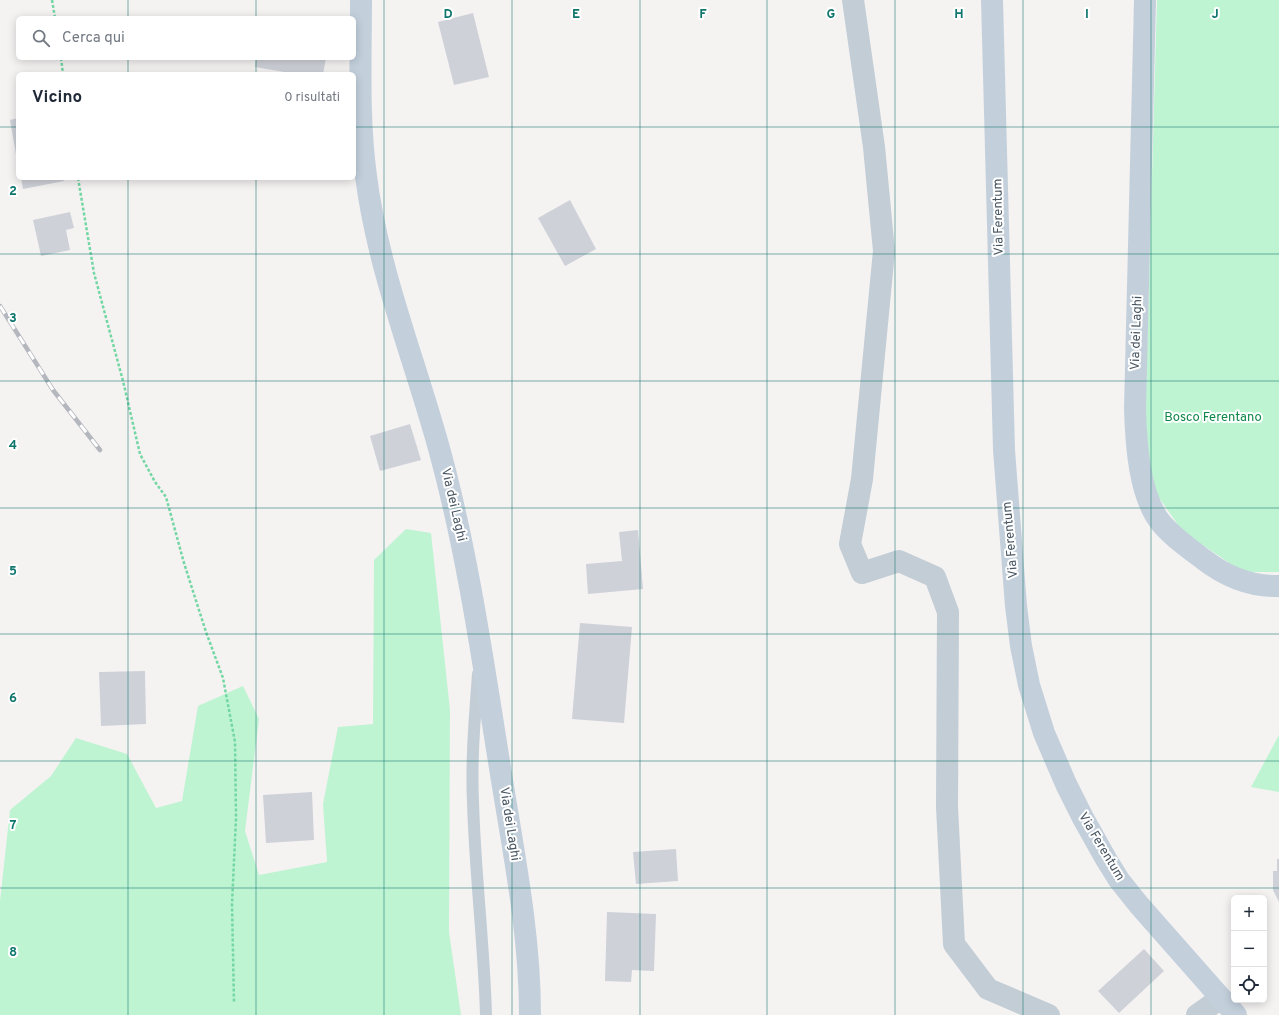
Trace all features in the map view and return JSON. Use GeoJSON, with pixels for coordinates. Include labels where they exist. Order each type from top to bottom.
{"type":"FeatureCollection","features":[{"type":"Feature","properties":{"kind":"main road","name":"Via dei Laghi"},"geometry":{"type":"LineString","coordinates":[[361,0],[361,105],[365,175],[370,206],[384,270],[423,391],[441,453],[469,577],[522,906],[529,971],[530,1015]]}},
{"type":"Feature","properties":{"kind":"main road","name":"Via Ferentum"},"geometry":{"type":"LineString","coordinates":[[992,0],[1004,450],[1016,606],[1021,646],[1029,685],[1044,733],[1066,784],[1083,818],[1119,880],[1138,905],[1236,1015]]}},
{"type":"Feature","properties":{"kind":"main road","name":"Via dei Laghi"},"geometry":{"type":"LineString","coordinates":[[1145,0],[1135,409],[1139,465],[1147,494],[1160,522],[1177,539],[1227,575],[1257,584],[1279,586]]}},
{"type":"Feature","properties":{"kind":"street"},"geometry":{"type":"LineString","coordinates":[[853,0],[874,147],[884,251],[862,479],[850,544],[862,573],[899,561],[934,577],[948,612],[947,807],[954,944],[988,989],[1049,1015]]}},
{"type":"Feature","properties":{"kind":"street"},"geometry":{"type":"LineString","coordinates":[[1197,1015],[1221,998]]}},
{"type":"Feature","properties":{"kind":"lane"},"geometry":{"type":"LineString","coordinates":[[480,639],[473,748],[473,801],[484,959],[486,1015]]}},
{"type":"Feature","properties":{"kind":"path"},"geometry":{"type":"LineString","coordinates":[[52,0],[55,16]]}},
{"type":"Feature","properties":{"kind":"path"},"geometry":{"type":"LineString","coordinates":[[60,60],[63,72]]}},
{"type":"Feature","properties":{"kind":"path"},"geometry":{"type":"LineString","coordinates":[[78,180],[94,273],[123,381],[140,454],[155,482],[166,497],[184,563],[206,632],[223,678],[234,735],[236,818],[232,904],[234,1003]]}},
{"type":"Feature","properties":{"kind":"green space","name":"Bosco Ferentano"},"geometry":{"type":"Polygon","coordinates":[[[1157,0],[1279,0],[1279,572],[1243,572],[1183,532],[1153,489],[1145,425],[1157,0]]]}},
{"type":"Feature","properties":{"kind":"green space"},"geometry":{"type":"Polygon","coordinates":[[[406,529],[431,533],[450,710],[449,932],[461,1015],[0,1015],[0,901],[10,810],[51,776],[76,738],[127,754],[156,808],[182,801],[198,706],[243,686],[259,719],[245,831],[259,875],[327,862],[323,804],[338,727],[373,724],[374,560],[406,529]]]}},
{"type":"Feature","properties":{"kind":"green space"},"geometry":{"type":"Polygon","coordinates":[[[1279,735],[1279,792],[1251,787],[1279,735]]]}},
{"type":"Feature","properties":{"kind":"building"},"geometry":{"type":"Polygon","coordinates":[[[473,13],[489,77],[454,85],[438,22],[473,13]]]}},
{"type":"Feature","properties":{"kind":"building"},"geometry":{"type":"Polygon","coordinates":[[[256,60],[326,60],[323,72],[284,72],[255,67],[256,60]]]}},
{"type":"Feature","properties":{"kind":"building"},"geometry":{"type":"Polygon","coordinates":[[[16,118],[16,154],[10,120],[16,118]]]}},
{"type":"Feature","properties":{"kind":"building"},"geometry":{"type":"Polygon","coordinates":[[[21,180],[64,181],[23,189],[21,180]]]}},
{"type":"Feature","properties":{"kind":"building"},"geometry":{"type":"Polygon","coordinates":[[[570,200],[596,249],[565,266],[538,218],[570,200]]]}},
{"type":"Feature","properties":{"kind":"building"},"geometry":{"type":"Polygon","coordinates":[[[70,212],[74,228],[66,230],[70,250],[41,256],[33,220],[70,212]]]}},
{"type":"Feature","properties":{"kind":"building"},"geometry":{"type":"Polygon","coordinates":[[[410,424],[421,460],[380,471],[370,436],[410,424]]]}},
{"type":"Feature","properties":{"kind":"building"},"geometry":{"type":"Polygon","coordinates":[[[638,530],[643,589],[588,594],[586,564],[622,561],[619,532],[638,530]]]}},
{"type":"Feature","properties":{"kind":"building"},"geometry":{"type":"Polygon","coordinates":[[[580,623],[632,627],[624,723],[572,719],[580,623]]]}},
{"type":"Feature","properties":{"kind":"building"},"geometry":{"type":"Polygon","coordinates":[[[145,671],[146,724],[101,726],[99,672],[145,671]]]}},
{"type":"Feature","properties":{"kind":"building"},"geometry":{"type":"Polygon","coordinates":[[[312,792],[314,840],[266,843],[263,795],[312,792]]]}},
{"type":"Feature","properties":{"kind":"building"},"geometry":{"type":"Polygon","coordinates":[[[676,849],[678,881],[636,884],[633,852],[676,849]]]}},
{"type":"Feature","properties":{"kind":"building"},"geometry":{"type":"Polygon","coordinates":[[[1277,859],[1279,859],[1279,902],[1273,890],[1273,871],[1277,871],[1277,859]]]}},
{"type":"Feature","properties":{"kind":"building"},"geometry":{"type":"Polygon","coordinates":[[[607,912],[656,914],[654,971],[632,970],[631,982],[605,981],[607,912]]]}},
{"type":"Feature","properties":{"kind":"building"},"geometry":{"type":"Polygon","coordinates":[[[1144,949],[1164,971],[1119,1013],[1098,991],[1144,949]]]}},
{"type":"Feature","properties":{"kind":"railway"},"geometry":{"type":"LineString","coordinates":[[0,306],[53,390],[100,450]]}}]}
